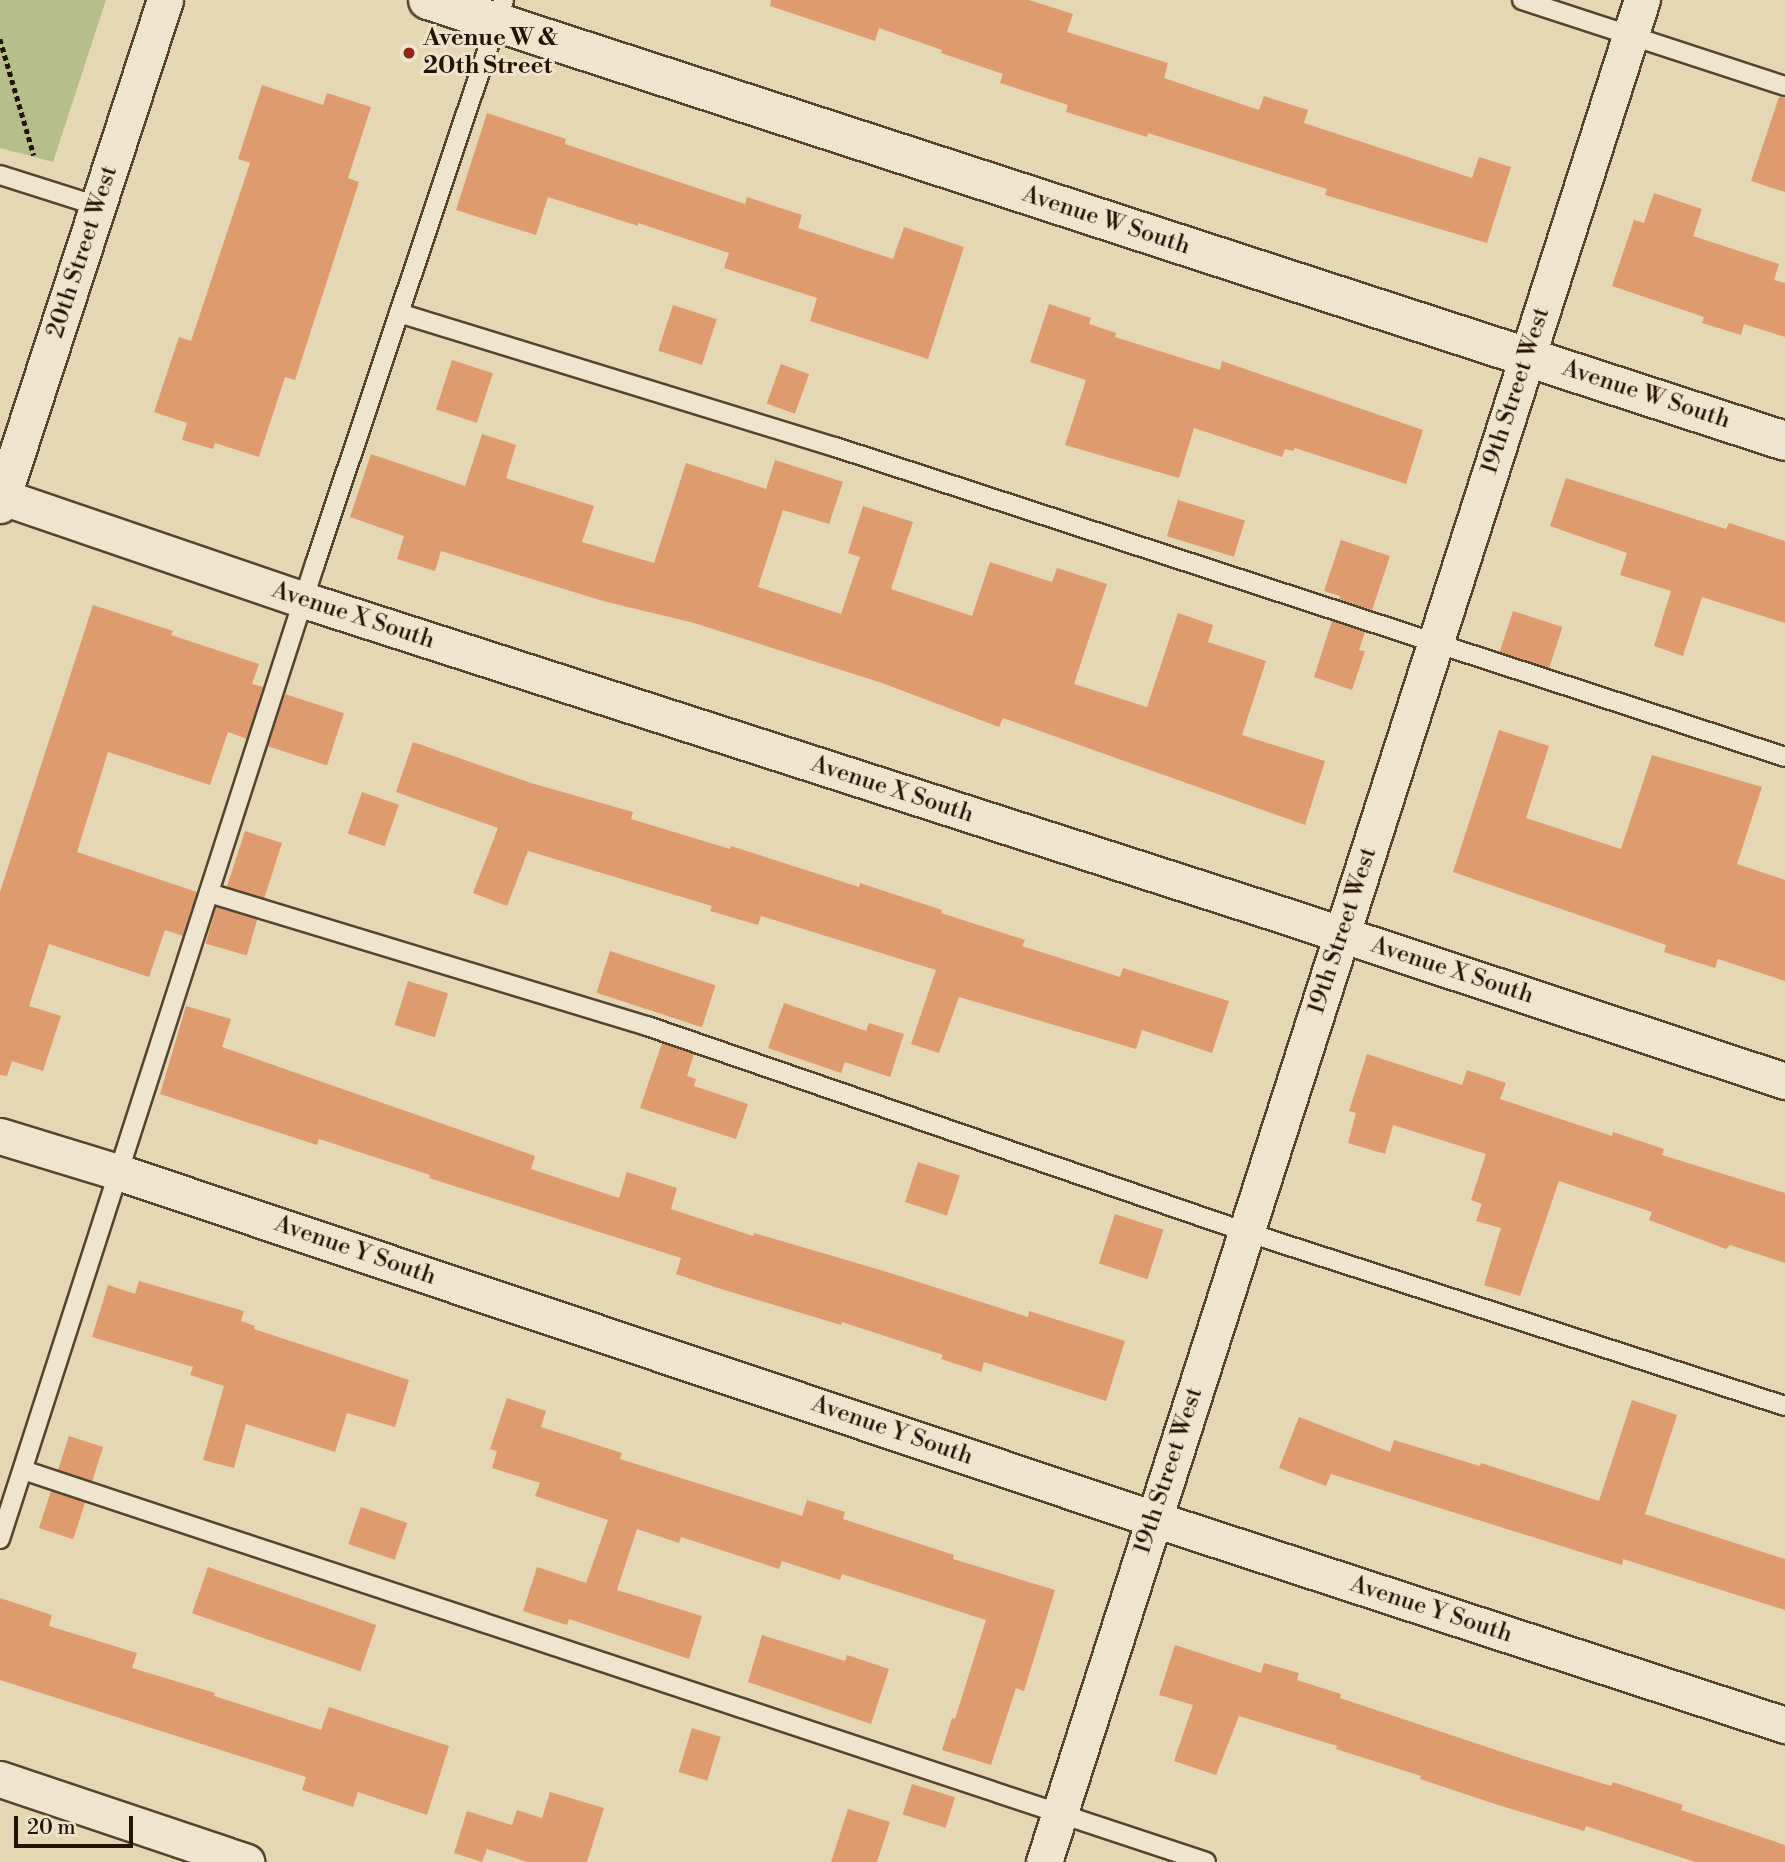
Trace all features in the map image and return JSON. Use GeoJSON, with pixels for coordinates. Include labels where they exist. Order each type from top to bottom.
{"type":"FeatureCollection","features":[{"type":"Feature","properties":{"kind":"street","name":"20th Street West"},"geometry":{"type":"LineString","coordinates":[[1,499],[166,0]]}},
{"type":"Feature","properties":{"kind":"street","name":"Avenue W South"},"geometry":{"type":"LineString","coordinates":[[428,0],[501,11],[1785,441]]}},
{"type":"Feature","properties":{"kind":"street","name":"19th Street West"},"geometry":{"type":"LineString","coordinates":[[1044,1862],[1642,0]]}},
{"type":"Feature","properties":{"kind":"street","name":"Avenue X South"},"geometry":{"type":"LineString","coordinates":[[1,499],[304,600],[1342,934],[1785,1082]]}},
{"type":"Feature","properties":{"kind":"street","name":"Avenue Y South"},"geometry":{"type":"LineString","coordinates":[[0,1136],[121,1173],[1154,1519],[1785,1725]]}},
{"type":"Feature","properties":{"kind":"street"},"geometry":{"type":"LineString","coordinates":[[0,1779],[246,1862]]}},
{"type":"Feature","properties":{"kind":"lane"},"geometry":{"type":"LineString","coordinates":[[1522,0],[1785,86]]}},
{"type":"Feature","properties":{"kind":"lane"},"geometry":{"type":"LineString","coordinates":[[0,1539],[398,313],[501,11]]}},
{"type":"Feature","properties":{"kind":"lane"},"geometry":{"type":"LineString","coordinates":[[0,175],[98,206]]}},
{"type":"Feature","properties":{"kind":"lane"},"geometry":{"type":"LineString","coordinates":[[398,313],[835,447],[1785,757]]}},
{"type":"Feature","properties":{"kind":"lane"},"geometry":{"type":"LineString","coordinates":[[209,893],[647,1026],[1245,1232],[1785,1406]]}},
{"type":"Feature","properties":{"kind":"lane"},"geometry":{"type":"LineString","coordinates":[[23,1471],[1206,1862]]}},
{"type":"Feature","properties":{"kind":"path"},"geometry":{"type":"LineString","coordinates":[[0,39],[44,189]]}},
{"type":"Feature","properties":{"kind":"green space"},"geometry":{"type":"Polygon","coordinates":[[[0,0],[106,0],[53,162],[0,148],[0,0]]]}},
{"type":"Feature","properties":{"kind":"building"},"geometry":{"type":"Polygon","coordinates":[[[771,0],[1029,0],[1073,14],[1067,32],[1168,63],[1164,78],[1259,110],[1264,96],[1308,110],[1304,123],[1472,178],[1479,157],[1511,167],[1487,243],[1325,195],[1327,189],[1148,133],[1147,137],[1066,112],[1068,105],[1000,83],[1003,74],[941,53],[942,50],[879,28],[875,41],[770,6],[771,0]]]}},
{"type":"Feature","properties":{"kind":"building"},"geometry":{"type":"Polygon","coordinates":[[[262,85],[323,105],[327,93],[371,107],[348,178],[359,182],[295,380],[285,377],[259,457],[215,443],[213,449],[182,440],[187,423],[154,412],[179,337],[191,341],[215,269],[250,163],[238,159],[262,85]]]}},
{"type":"Feature","properties":{"kind":"building"},"geometry":{"type":"Polygon","coordinates":[[[1779,97],[1785,98],[1785,192],[1751,181],[1779,97]]]}},
{"type":"Feature","properties":{"kind":"building"},"geometry":{"type":"Polygon","coordinates":[[[487,113],[566,139],[565,144],[745,204],[747,197],[802,215],[798,228],[893,259],[904,227],[964,247],[928,359],[810,321],[817,298],[724,268],[729,253],[638,223],[638,226],[548,197],[536,235],[456,210],[487,113]]]}},
{"type":"Feature","properties":{"kind":"building"},"geometry":{"type":"Polygon","coordinates":[[[1654,193],[1702,209],[1693,236],[1779,264],[1774,280],[1785,283],[1785,337],[1744,324],[1741,335],[1702,323],[1704,317],[1612,286],[1634,220],[1644,223],[1654,193]]]}},
{"type":"Feature","properties":{"kind":"building"},"geometry":{"type":"Polygon","coordinates":[[[1049,304],[1091,318],[1089,324],[1116,333],[1115,337],[1220,370],[1222,361],[1423,430],[1406,484],[1295,448],[1293,451],[1285,449],[1282,457],[1194,428],[1179,478],[1065,445],[1086,380],[1030,362],[1049,304]]]}},
{"type":"Feature","properties":{"kind":"building"},"geometry":{"type":"Polygon","coordinates":[[[673,305],[717,319],[702,365],[658,351],[673,305]]]}},
{"type":"Feature","properties":{"kind":"building"},"geometry":{"type":"Polygon","coordinates":[[[452,360],[493,373],[477,423],[436,409],[452,360]]]}},
{"type":"Feature","properties":{"kind":"building"},"geometry":{"type":"Polygon","coordinates":[[[781,364],[809,374],[795,414],[767,403],[781,364]]]}},
{"type":"Feature","properties":{"kind":"building"},"geometry":{"type":"Polygon","coordinates":[[[482,434],[516,445],[506,478],[594,506],[582,542],[654,563],[686,463],[766,489],[775,460],[843,482],[829,524],[783,510],[758,587],[841,614],[860,557],[848,553],[863,506],[913,522],[891,589],[972,616],[990,562],[1052,582],[1057,568],[1107,584],[1074,684],[1147,707],[1178,613],[1213,625],[1208,642],[1266,661],[1242,735],[1325,761],[1305,825],[1003,718],[999,727],[882,683],[694,623],[603,601],[441,551],[435,571],[397,559],[404,536],[350,517],[371,454],[465,486],[482,434]]]}},
{"type":"Feature","properties":{"kind":"building"},"geometry":{"type":"Polygon","coordinates":[[[1566,478],[1726,529],[1729,523],[1785,541],[1785,623],[1702,597],[1683,656],[1654,646],[1671,591],[1620,575],[1627,553],[1550,526],[1566,478]]]}},
{"type":"Feature","properties":{"kind":"building"},"geometry":{"type":"Polygon","coordinates":[[[1178,500],[1245,520],[1234,557],[1167,536],[1178,500]]]}},
{"type":"Feature","properties":{"kind":"building"},"geometry":{"type":"Polygon","coordinates":[[[1341,540],[1390,556],[1372,610],[1324,591],[1341,540]]]}},
{"type":"Feature","properties":{"kind":"building"},"geometry":{"type":"Polygon","coordinates":[[[93,605],[173,631],[171,635],[259,664],[252,684],[263,687],[247,739],[228,732],[210,785],[108,752],[77,852],[197,892],[183,936],[165,930],[149,977],[49,944],[29,1006],[61,1016],[43,1071],[12,1061],[7,1076],[0,1075],[0,892],[93,605]]]}},
{"type":"Feature","properties":{"kind":"building"},"geometry":{"type":"Polygon","coordinates":[[[1513,611],[1562,627],[1549,668],[1500,652],[1513,611]]]}},
{"type":"Feature","properties":{"kind":"building"},"geometry":{"type":"Polygon","coordinates":[[[1332,621],[1365,632],[1359,650],[1365,651],[1352,690],[1314,677],[1332,621]]]}},
{"type":"Feature","properties":{"kind":"building"},"geometry":{"type":"Polygon","coordinates":[[[285,694],[344,713],[327,765],[268,746],[285,694]]]}},
{"type":"Feature","properties":{"kind":"building"},"geometry":{"type":"Polygon","coordinates":[[[1499,730],[1549,746],[1526,818],[1621,849],[1652,755],[1762,787],[1737,864],[1785,880],[1785,981],[1718,959],[1715,968],[1664,952],[1666,945],[1453,872],[1499,730]]]}},
{"type":"Feature","properties":{"kind":"building"},"geometry":{"type":"Polygon","coordinates":[[[413,742],[531,783],[633,812],[631,819],[730,849],[731,846],[859,887],[860,883],[942,910],[941,913],[1025,940],[1022,946],[1120,977],[1123,968],[1229,1001],[1212,1053],[1142,1030],[1136,1049],[959,997],[939,1053],[911,1044],[936,970],[761,916],[758,925],[710,911],[712,906],[528,851],[507,906],[473,893],[498,828],[396,792],[413,742]]]}},
{"type":"Feature","properties":{"kind":"building"},"geometry":{"type":"Polygon","coordinates":[[[362,792],[399,805],[385,846],[348,834],[362,792]]]}},
{"type":"Feature","properties":{"kind":"building"},"geometry":{"type":"Polygon","coordinates":[[[245,831],[282,843],[264,899],[227,887],[245,831]]]}},
{"type":"Feature","properties":{"kind":"building"},"geometry":{"type":"Polygon","coordinates":[[[216,907],[257,919],[247,955],[206,944],[216,907]]]}},
{"type":"Feature","properties":{"kind":"building"},"geometry":{"type":"Polygon","coordinates":[[[610,951],[716,985],[702,1027],[596,993],[610,951]]]}},
{"type":"Feature","properties":{"kind":"building"},"geometry":{"type":"Polygon","coordinates":[[[408,981],[448,993],[435,1037],[395,1025],[408,981]]]}},
{"type":"Feature","properties":{"kind":"building"},"geometry":{"type":"Polygon","coordinates":[[[784,1003],[866,1031],[869,1023],[904,1034],[890,1077],[845,1062],[841,1073],[768,1048],[784,1003]]]}},
{"type":"Feature","properties":{"kind":"building"},"geometry":{"type":"Polygon","coordinates":[[[186,1006],[231,1019],[222,1047],[535,1156],[531,1169],[619,1198],[627,1172],[677,1188],[671,1209],[753,1236],[754,1233],[887,1272],[1028,1317],[1029,1311],[1125,1341],[1106,1401],[984,1362],[981,1372],[941,1359],[943,1355],[842,1322],[841,1325],[721,1289],[676,1274],[681,1258],[429,1178],[430,1175],[319,1139],[317,1145],[160,1094],[186,1006]]]}},
{"type":"Feature","properties":{"kind":"building"},"geometry":{"type":"Polygon","coordinates":[[[662,1043],[694,1054],[687,1076],[696,1079],[694,1086],[748,1104],[736,1139],[640,1108],[662,1043]]]}},
{"type":"Feature","properties":{"kind":"building"},"geometry":{"type":"Polygon","coordinates":[[[1367,1054],[1462,1085],[1467,1070],[1506,1083],[1500,1099],[1612,1136],[1613,1132],[1664,1149],[1662,1155],[1785,1193],[1785,1263],[1730,1245],[1726,1249],[1649,1220],[1652,1212],[1559,1181],[1520,1296],[1484,1285],[1501,1228],[1476,1221],[1482,1204],[1471,1200],[1486,1154],[1393,1125],[1385,1154],[1348,1143],[1356,1113],[1349,1111],[1367,1054]]]}},
{"type":"Feature","properties":{"kind":"building"},"geometry":{"type":"Polygon","coordinates":[[[918,1162],[960,1176],[947,1216],[905,1202],[918,1162]]]}},
{"type":"Feature","properties":{"kind":"building"},"geometry":{"type":"Polygon","coordinates":[[[1115,1214],[1164,1230],[1147,1279],[1099,1263],[1115,1214]]]}},
{"type":"Feature","properties":{"kind":"building"},"geometry":{"type":"Polygon","coordinates":[[[139,1281],[244,1311],[241,1321],[255,1326],[254,1329],[409,1380],[395,1427],[347,1413],[335,1452],[246,1424],[234,1468],[203,1460],[224,1386],[190,1375],[193,1367],[92,1337],[108,1285],[135,1294],[139,1281]]]}},
{"type":"Feature","properties":{"kind":"building"},"geometry":{"type":"Polygon","coordinates":[[[507,1398],[546,1411],[541,1427],[622,1453],[620,1459],[802,1516],[807,1500],[845,1512],[843,1519],[954,1555],[953,1559],[1055,1590],[1024,1691],[1016,1688],[991,1765],[942,1750],[952,1718],[955,1719],[986,1620],[842,1574],[840,1580],[782,1561],[779,1569],[681,1537],[679,1543],[637,1529],[617,1590],[702,1616],[689,1659],[569,1619],[567,1625],[523,1611],[537,1567],[586,1583],[608,1520],[535,1496],[540,1483],[492,1468],[497,1451],[490,1449],[507,1398]]]}},
{"type":"Feature","properties":{"kind":"building"},"geometry":{"type":"Polygon","coordinates":[[[1632,1400],[1677,1415],[1645,1514],[1785,1559],[1785,1610],[1623,1559],[1622,1565],[1331,1474],[1326,1486],[1279,1468],[1299,1417],[1390,1452],[1394,1440],[1480,1466],[1481,1463],[1599,1501],[1632,1400]]]}},
{"type":"Feature","properties":{"kind":"building"},"geometry":{"type":"Polygon","coordinates":[[[69,1436],[103,1447],[92,1481],[58,1470],[69,1436]]]}},
{"type":"Feature","properties":{"kind":"building"},"geometry":{"type":"Polygon","coordinates":[[[51,1491],[85,1502],[73,1539],[39,1528],[51,1491]]]}},
{"type":"Feature","properties":{"kind":"building"},"geometry":{"type":"Polygon","coordinates":[[[361,1507],[407,1523],[395,1560],[348,1544],[361,1507]]]}},
{"type":"Feature","properties":{"kind":"building"},"geometry":{"type":"Polygon","coordinates":[[[208,1567],[376,1625],[360,1671],[192,1613],[208,1567]]]}},
{"type":"Feature","properties":{"kind":"building"},"geometry":{"type":"Polygon","coordinates":[[[0,1598],[52,1615],[49,1626],[137,1653],[132,1668],[215,1693],[214,1696],[321,1730],[329,1707],[449,1746],[427,1815],[358,1792],[353,1807],[302,1790],[306,1777],[0,1680],[0,1598]]]}},
{"type":"Feature","properties":{"kind":"building"},"geometry":{"type":"Polygon","coordinates":[[[762,1635],[845,1661],[847,1655],[889,1669],[871,1724],[748,1682],[762,1635]]]}},
{"type":"Feature","properties":{"kind":"building"},"geometry":{"type":"Polygon","coordinates":[[[1175,1645],[1261,1673],[1264,1663],[1299,1673],[1297,1680],[1341,1694],[1340,1698],[1523,1759],[1611,1786],[1613,1782],[1683,1805],[1681,1810],[1785,1845],[1785,1862],[1695,1862],[1586,1826],[1584,1831],[1495,1804],[1420,1779],[1421,1776],[1336,1749],[1337,1746],[1239,1716],[1216,1775],[1174,1761],[1193,1705],[1159,1695],[1175,1645]]]}},
{"type":"Feature","properties":{"kind":"building"},"geometry":{"type":"Polygon","coordinates":[[[692,1728],[721,1737],[707,1781],[679,1772],[692,1728]]]}},
{"type":"Feature","properties":{"kind":"building"},"geometry":{"type":"Polygon","coordinates":[[[912,1784],[955,1797],[946,1828],[903,1815],[912,1784]]]}},
{"type":"Feature","properties":{"kind":"building"},"geometry":{"type":"Polygon","coordinates":[[[550,1792],[604,1808],[587,1862],[528,1862],[487,1849],[482,1862],[454,1853],[467,1811],[512,1825],[517,1810],[542,1818],[550,1792]]]}},
{"type":"Feature","properties":{"kind":"building"},"geometry":{"type":"Polygon","coordinates":[[[848,1809],[890,1822],[877,1862],[831,1862],[848,1809]]]}},
{"type":"Feature","properties":{"kind":"place","name":"Avenue W & 20th Street"},"geometry":{"type":"Point","coordinates":[409,53]}}]}
